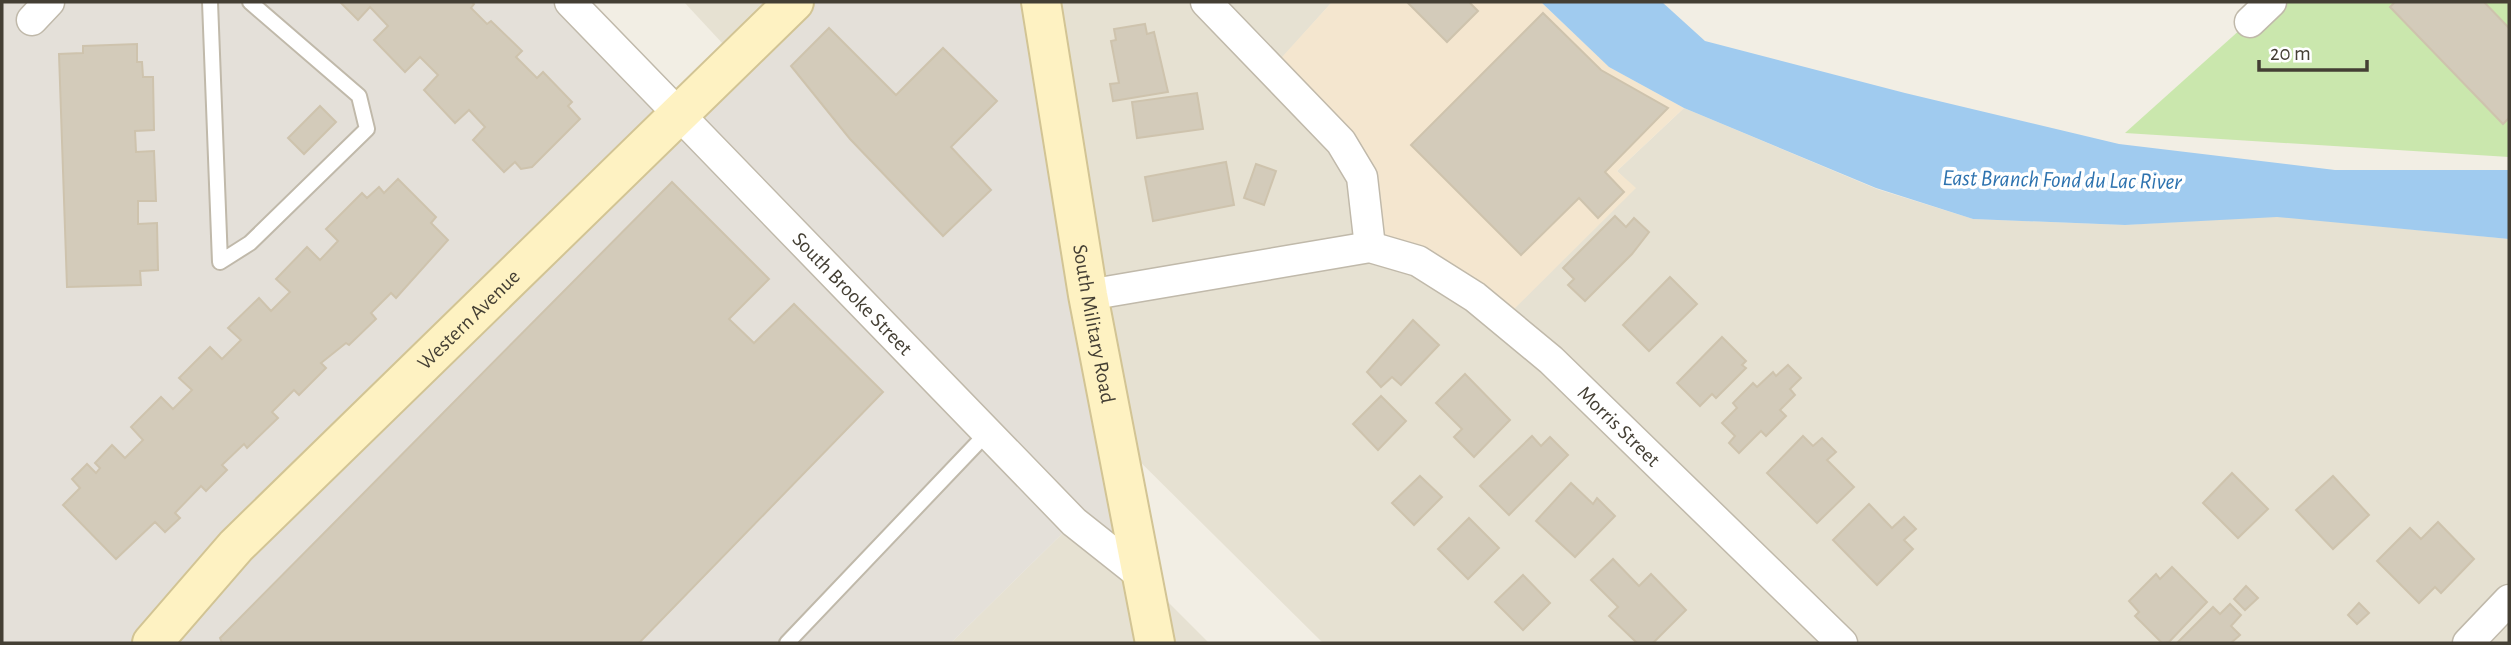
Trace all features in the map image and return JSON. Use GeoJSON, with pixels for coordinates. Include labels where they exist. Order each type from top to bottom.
{"type":"FeatureCollection","features":[{"type":"Feature","properties":{"kind":"street","name":"South Brooke Street"},"geometry":{"type":"LineString","coordinates":[[570,2],[681,113],[1074,522],[1142,576]]}},
{"type":"Feature","properties":{"kind":"street","name":"Western Avenue"},"geometry":{"type":"LineString","coordinates":[[156,641],[236,545],[794,2]]}},
{"type":"Feature","properties":{"kind":"street","name":"South Military Road"},"geometry":{"type":"LineString","coordinates":[[1041,2],[1088,295],[1155,643]]}},
{"type":"Feature","properties":{"kind":"street"},"geometry":{"type":"LineString","coordinates":[[1206,2],[1341,142],[1362,177],[1370,247]]}},
{"type":"Feature","properties":{"kind":"street","name":"Morris Street"},"geometry":{"type":"LineString","coordinates":[[1088,295],[1370,247],[1418,261],[1504,319],[1551,360],[1842,643]]}},
{"type":"Feature","properties":{"kind":"street"},"geometry":{"type":"LineString","coordinates":[[2468,643],[2509,600]]}},
{"type":"Feature","properties":{"kind":"lane"},"geometry":{"type":"LineString","coordinates":[[210,2],[219,262],[250,243],[367,129],[359,96],[250,2]]}},
{"type":"Feature","properties":{"kind":"lane"},"geometry":{"type":"LineString","coordinates":[[787,643],[988,432]]}},
{"type":"Feature","properties":{"kind":"shaded area"},"geometry":{"type":"Polygon","coordinates":[[[2,2],[570,2],[681,112],[794,2],[1041,2],[1142,576],[1074,522],[951,643],[2,643],[2,2]]]}},
{"type":"Feature","properties":{"kind":"shaded area"},"geometry":{"type":"Polygon","coordinates":[[[684,2],[794,2],[736,58],[684,2]]]}},
{"type":"Feature","properties":{"kind":"shaded area"},"geometry":{"type":"Polygon","coordinates":[[[1041,2],[1332,2],[1273,68],[1635,189],[1617,171],[1684,108],[1877,189],[1973,219],[2124,225],[2277,216],[2509,239],[2509,643],[1323,643],[1115,437],[1041,2]]]}},
{"type":"Feature","properties":{"kind":"shaded area"},"geometry":{"type":"Polygon","coordinates":[[[1332,2],[1541,2],[1609,67],[1684,108],[1617,171],[1636,188],[1504,319],[1370,247],[1362,177],[1272,68],[1332,2]]]}},
{"type":"Feature","properties":{"kind":"shaded area"},"geometry":{"type":"Polygon","coordinates":[[[1074,522],[1142,576],[1209,643],[951,643],[1074,522]]]}},
{"type":"Feature","properties":{"kind":"green space"},"geometry":{"type":"Polygon","coordinates":[[[2271,2],[2509,2],[2509,157],[2125,133],[2271,2]]]}},
{"type":"Feature","properties":{"kind":"water","name":"East Branch Fond du Lac River"},"geometry":{"type":"Polygon","coordinates":[[[1541,2],[1662,2],[1705,41],[1905,93],[2119,144],[2335,170],[2509,170],[2509,239],[2277,217],[2125,225],[1973,219],[1876,188],[1684,108],[1609,67],[1541,2]]]}},
{"type":"Feature","properties":{"kind":"building"},"geometry":{"type":"Polygon","coordinates":[[[340,2],[472,2],[474,4],[471,8],[487,24],[491,21],[522,51],[516,57],[537,78],[543,72],[572,102],[568,106],[580,119],[532,167],[521,169],[515,162],[504,172],[473,140],[485,127],[469,110],[455,123],[424,90],[438,75],[420,57],[405,72],[374,40],[388,26],[370,7],[358,20],[340,2]]]}},
{"type":"Feature","properties":{"kind":"building"},"geometry":{"type":"Polygon","coordinates":[[[1407,2],[1469,2],[1478,11],[1447,42],[1407,2]]]}},
{"type":"Feature","properties":{"kind":"building"},"geometry":{"type":"Polygon","coordinates":[[[2395,2],[2484,2],[2509,28],[2509,118],[2503,124],[2390,7],[2395,2]]]}},
{"type":"Feature","properties":{"kind":"building"},"geometry":{"type":"Polygon","coordinates":[[[1543,13],[1601,70],[1668,108],[1605,172],[1624,192],[1598,218],[1579,198],[1521,255],[1411,145],[1543,13]]]}},
{"type":"Feature","properties":{"kind":"building"},"geometry":{"type":"Polygon","coordinates":[[[1145,24],[1147,34],[1154,32],[1168,92],[1113,101],[1110,84],[1119,83],[1111,41],[1116,40],[1114,29],[1145,24]]]}},
{"type":"Feature","properties":{"kind":"building"},"geometry":{"type":"Polygon","coordinates":[[[829,28],[896,95],[943,48],[997,101],[951,147],[991,190],[943,236],[850,139],[791,66],[829,28]]]}},
{"type":"Feature","properties":{"kind":"building"},"geometry":{"type":"Polygon","coordinates":[[[137,44],[137,62],[142,62],[143,77],[153,77],[154,130],[135,131],[136,152],[154,151],[156,201],[138,201],[138,224],[157,223],[158,270],[140,271],[141,285],[67,287],[59,54],[83,53],[83,46],[137,44]]]}},
{"type":"Feature","properties":{"kind":"building"},"geometry":{"type":"Polygon","coordinates":[[[1197,93],[1203,129],[1137,138],[1132,102],[1197,93]]]}},
{"type":"Feature","properties":{"kind":"building"},"geometry":{"type":"Polygon","coordinates":[[[320,106],[336,122],[304,154],[288,138],[320,106]]]}},
{"type":"Feature","properties":{"kind":"building"},"geometry":{"type":"Polygon","coordinates":[[[1226,162],[1234,205],[1153,221],[1145,177],[1226,162]]]}},
{"type":"Feature","properties":{"kind":"building"},"geometry":{"type":"Polygon","coordinates":[[[1256,164],[1276,171],[1264,205],[1244,198],[1256,164]]]}},
{"type":"Feature","properties":{"kind":"building"},"geometry":{"type":"Polygon","coordinates":[[[398,179],[436,217],[431,223],[448,240],[396,298],[391,293],[371,313],[376,319],[349,345],[346,343],[321,363],[326,368],[299,395],[294,390],[272,412],[278,418],[247,448],[244,444],[222,465],[227,470],[206,491],[201,486],[175,513],[180,518],[165,532],[155,522],[116,559],[63,505],[80,488],[72,479],[87,464],[96,473],[100,468],[95,463],[112,445],[125,458],[143,440],[131,427],[161,397],[173,409],[192,390],[179,378],[210,347],[222,359],[241,340],[228,328],[259,298],[271,311],[290,292],[276,279],[307,247],[320,260],[338,241],[326,229],[362,193],[367,198],[379,187],[384,193],[398,179]]]}},
{"type":"Feature","properties":{"kind":"building"},"geometry":{"type":"Polygon","coordinates":[[[672,182],[769,279],[729,319],[754,343],[794,304],[883,392],[639,643],[222,643],[220,638],[672,182]]]}},
{"type":"Feature","properties":{"kind":"building"},"geometry":{"type":"Polygon","coordinates":[[[1615,216],[1626,227],[1634,218],[1649,232],[1632,254],[1585,301],[1568,285],[1574,279],[1563,268],[1615,216]]]}},
{"type":"Feature","properties":{"kind":"building"},"geometry":{"type":"Polygon","coordinates":[[[1670,277],[1697,304],[1649,351],[1623,325],[1670,277]]]}},
{"type":"Feature","properties":{"kind":"building"},"geometry":{"type":"Polygon","coordinates":[[[1413,320],[1439,345],[1401,385],[1392,377],[1381,387],[1367,372],[1413,320]]]}},
{"type":"Feature","properties":{"kind":"building"},"geometry":{"type":"Polygon","coordinates":[[[1722,337],[1746,361],[1742,365],[1746,368],[1716,398],[1712,394],[1700,406],[1677,383],[1722,337]]]}},
{"type":"Feature","properties":{"kind":"building"},"geometry":{"type":"Polygon","coordinates":[[[1788,365],[1801,378],[1790,389],[1795,395],[1780,410],[1786,416],[1766,436],[1761,431],[1739,453],[1729,443],[1735,436],[1722,423],[1737,408],[1733,403],[1753,383],[1757,387],[1773,372],[1776,376],[1788,365]]]}},
{"type":"Feature","properties":{"kind":"building"},"geometry":{"type":"Polygon","coordinates":[[[1465,374],[1510,420],[1474,457],[1454,437],[1462,429],[1436,403],[1465,374]]]}},
{"type":"Feature","properties":{"kind":"building"},"geometry":{"type":"Polygon","coordinates":[[[1381,396],[1406,421],[1378,450],[1353,424],[1381,396]]]}},
{"type":"Feature","properties":{"kind":"building"},"geometry":{"type":"Polygon","coordinates":[[[1532,436],[1541,446],[1550,437],[1568,455],[1509,515],[1480,486],[1532,436]]]}},
{"type":"Feature","properties":{"kind":"building"},"geometry":{"type":"Polygon","coordinates":[[[1803,436],[1813,446],[1822,438],[1836,452],[1827,460],[1854,487],[1817,523],[1767,473],[1803,436]]]}},
{"type":"Feature","properties":{"kind":"building"},"geometry":{"type":"Polygon","coordinates":[[[2232,473],[2268,509],[2238,538],[2203,503],[2232,473]]]}},
{"type":"Feature","properties":{"kind":"building"},"geometry":{"type":"Polygon","coordinates":[[[1420,476],[1442,497],[1414,525],[1392,503],[1420,476]]]}},
{"type":"Feature","properties":{"kind":"building"},"geometry":{"type":"Polygon","coordinates":[[[2333,476],[2369,515],[2333,549],[2296,510],[2333,476]]]}},
{"type":"Feature","properties":{"kind":"building"},"geometry":{"type":"Polygon","coordinates":[[[1571,483],[1593,504],[1597,498],[1615,516],[1575,557],[1536,521],[1571,483]]]}},
{"type":"Feature","properties":{"kind":"building"},"geometry":{"type":"Polygon","coordinates":[[[1869,504],[1892,528],[1904,517],[1916,529],[1904,540],[1913,549],[1877,585],[1833,540],[1869,504]]]}},
{"type":"Feature","properties":{"kind":"building"},"geometry":{"type":"Polygon","coordinates":[[[1469,518],[1499,548],[1468,579],[1438,549],[1469,518]]]}},
{"type":"Feature","properties":{"kind":"building"},"geometry":{"type":"Polygon","coordinates":[[[2438,522],[2474,559],[2441,593],[2435,587],[2419,603],[2377,561],[2410,528],[2421,539],[2438,522]]]}},
{"type":"Feature","properties":{"kind":"building"},"geometry":{"type":"Polygon","coordinates":[[[1613,559],[1639,586],[1651,574],[1686,610],[1653,643],[1637,643],[1609,616],[1618,607],[1591,580],[1613,559]]]}},
{"type":"Feature","properties":{"kind":"building"},"geometry":{"type":"Polygon","coordinates":[[[2172,567],[2207,602],[2169,642],[2162,643],[2135,616],[2139,612],[2129,601],[2156,574],[2160,579],[2172,567]]]}},
{"type":"Feature","properties":{"kind":"building"},"geometry":{"type":"Polygon","coordinates":[[[1523,575],[1550,603],[1523,630],[1495,602],[1523,575]]]}},
{"type":"Feature","properties":{"kind":"building"},"geometry":{"type":"Polygon","coordinates":[[[2246,586],[2258,598],[2245,610],[2234,599],[2246,586]]]}},
{"type":"Feature","properties":{"kind":"building"},"geometry":{"type":"Polygon","coordinates":[[[2359,603],[2369,613],[2357,624],[2348,615],[2359,603]]]}},
{"type":"Feature","properties":{"kind":"building"},"geometry":{"type":"Polygon","coordinates":[[[2230,604],[2241,615],[2231,626],[2240,635],[2231,643],[2177,643],[2213,607],[2220,614],[2230,604]]]}}]}
